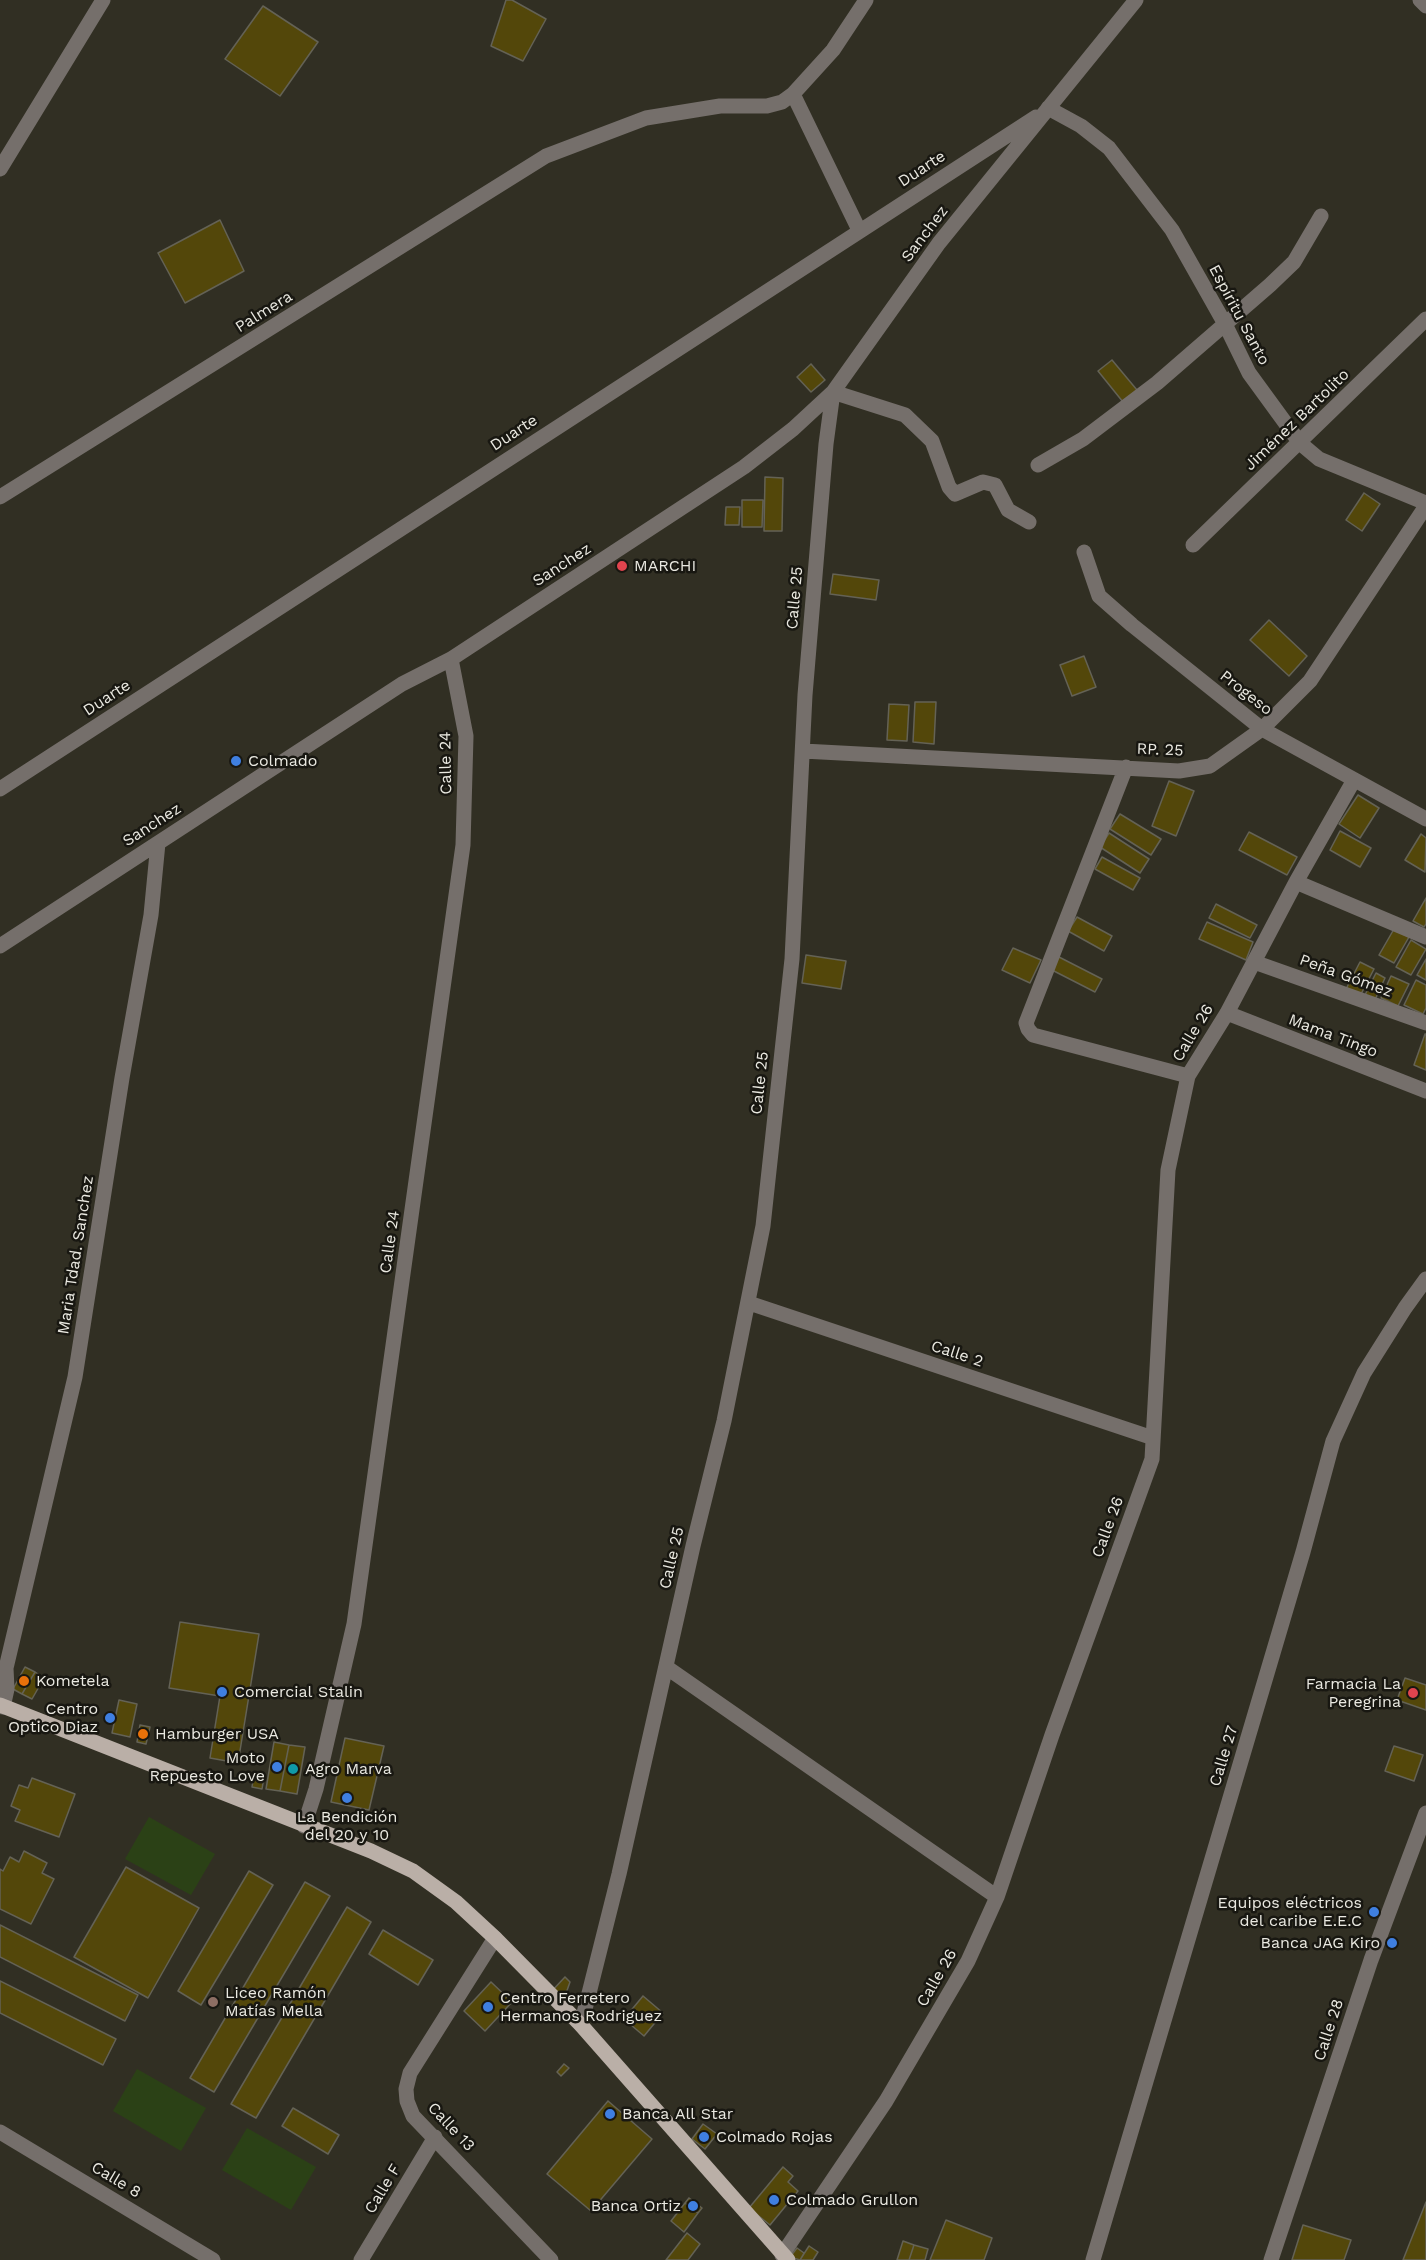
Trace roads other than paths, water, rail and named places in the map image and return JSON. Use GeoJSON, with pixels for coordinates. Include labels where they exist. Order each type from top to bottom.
{"type":"FeatureCollection","features":[{"type":"Feature","properties":{"kind":"main road"},"geometry":{"type":"LineString","coordinates":[[1,1708],[371,1851],[413,1871],[456,1902],[581,2025],[785,2258]]}},
{"type":"Feature","properties":{"kind":"street"},"geometry":{"type":"LineString","coordinates":[[0,169],[103,0]]}},
{"type":"Feature","properties":{"kind":"street"},"geometry":{"type":"LineString","coordinates":[[859,230],[793,94],[833,50],[866,0]]}},
{"type":"Feature","properties":{"kind":"street","name":"Sanchez"},"geometry":{"type":"LineString","coordinates":[[0,946],[402,684],[451,659],[744,467],[793,429],[833,392],[939,243],[1136,0]]}},
{"type":"Feature","properties":{"kind":"street"},"geometry":{"type":"LineString","coordinates":[[1420,0],[1426,6]]}},
{"type":"Feature","properties":{"kind":"street","name":"Palmera"},"geometry":{"type":"LineString","coordinates":[[0,497],[546,156],[646,117],[720,106],[767,106],[782,102],[793,94]]}},
{"type":"Feature","properties":{"kind":"street","name":"Duarte"},"geometry":{"type":"LineString","coordinates":[[0,789],[1048,108]]}},
{"type":"Feature","properties":{"kind":"street","name":"Espíritu Santo"},"geometry":{"type":"LineString","coordinates":[[1048,108],[1081,126],[1109,148],[1172,230],[1225,324],[1249,373],[1300,443],[1319,459],[1426,504]]}},
{"type":"Feature","properties":{"kind":"street"},"geometry":{"type":"LineString","coordinates":[[1038,465],[1083,439],[1148,390],[1225,324],[1294,262],[1321,216]]}},
{"type":"Feature","properties":{"kind":"street","name":"Jiménez Bartolito"},"geometry":{"type":"LineString","coordinates":[[1192,545],[1426,319]]}},
{"type":"Feature","properties":{"kind":"street"},"geometry":{"type":"LineString","coordinates":[[833,392],[905,415],[932,441],[949,487],[955,494],[983,482],[995,484],[1008,510],[1029,522]]}},
{"type":"Feature","properties":{"kind":"street","name":"Calle 25"},"geometry":{"type":"LineString","coordinates":[[581,2025],[619,1874],[724,1421],[763,1226],[792,959],[805,695],[826,444],[833,392]]}},
{"type":"Feature","properties":{"kind":"street","name":"RP. 25"},"geometry":{"type":"LineString","coordinates":[[803,751],[1179,771],[1210,765],[1262,729],[1310,681],[1426,504]]}},
{"type":"Feature","properties":{"kind":"street","name":"Progeso"},"geometry":{"type":"LineString","coordinates":[[1084,552],[1099,596],[1132,626],[1262,729],[1426,819]]}},
{"type":"Feature","properties":{"kind":"street","name":"Calle 24"},"geometry":{"type":"LineString","coordinates":[[304,1826],[316,1789],[354,1624],[463,845],[466,736],[451,659]]}},
{"type":"Feature","properties":{"kind":"street"},"geometry":{"type":"LineString","coordinates":[[1126,767],[1026,1023],[1033,1035],[1188,1076]]}},
{"type":"Feature","properties":{"kind":"street","name":"Calle 26"},"geometry":{"type":"LineString","coordinates":[[785,2258],[886,2101],[968,1961],[997,1897],[1056,1724],[1152,1459],[1168,1170],[1188,1076],[1227,1013],[1296,882],[1354,780]]}},
{"type":"Feature","properties":{"kind":"street","name":"Maria Tdad. Sanchez"},"geometry":{"type":"LineString","coordinates":[[1,1708],[8,1689],[3,1671],[75,1377],[122,1078],[151,915],[158,843]]}},
{"type":"Feature","properties":{"kind":"street"},"geometry":{"type":"LineString","coordinates":[[1296,882],[1426,937]]}},
{"type":"Feature","properties":{"kind":"street","name":"Peña Gómez"},"geometry":{"type":"LineString","coordinates":[[1254,962],[1426,1023]]}},
{"type":"Feature","properties":{"kind":"street","name":"Mama Tingo"},"geometry":{"type":"LineString","coordinates":[[1227,1013],[1426,1091]]}},
{"type":"Feature","properties":{"kind":"street","name":"Calle 27"},"geometry":{"type":"LineString","coordinates":[[1093,2260],[1304,1552],[1333,1441],[1364,1373],[1426,1279]]}},
{"type":"Feature","properties":{"kind":"street","name":"Calle 2"},"geometry":{"type":"LineString","coordinates":[[749,1303],[1153,1438]]}},
{"type":"Feature","properties":{"kind":"street"},"geometry":{"type":"LineString","coordinates":[[666,1667],[997,1897]]}},
{"type":"Feature","properties":{"kind":"street","name":"Calle 28"},"geometry":{"type":"LineString","coordinates":[[1271,2260],[1371,1960],[1426,1814]]}},
{"type":"Feature","properties":{"kind":"street","name":"Calle 13"},"geometry":{"type":"LineString","coordinates":[[495,1938],[410,2073],[406,2089],[407,2101],[414,2116],[435,2137],[535,2254],[551,2260]]}},
{"type":"Feature","properties":{"kind":"street","name":"Calle 8"},"geometry":{"type":"LineString","coordinates":[[0,2132],[213,2260]]}},
{"type":"Feature","properties":{"kind":"street","name":"Calle F"},"geometry":{"type":"LineString","coordinates":[[361,2260],[435,2137]]}},
{"type":"Feature","properties":{"kind":"place","name":"MARCHI"},"geometry":{"type":"Point","coordinates":[622,566]}},
{"type":"Feature","properties":{"kind":"place","name":"Colmado"},"geometry":{"type":"Point","coordinates":[236,761]}},
{"type":"Feature","properties":{"kind":"place","name":"Kometela"},"geometry":{"type":"Point","coordinates":[24,1681]}},
{"type":"Feature","properties":{"kind":"place","name":"Comercial Stalin"},"geometry":{"type":"Point","coordinates":[222,1692]}},
{"type":"Feature","properties":{"kind":"place","name":"Farmacia La Peregrina"},"geometry":{"type":"Point","coordinates":[1413,1693]}},
{"type":"Feature","properties":{"kind":"place","name":"Centro Optico Diaz"},"geometry":{"type":"Point","coordinates":[110,1718]}},
{"type":"Feature","properties":{"kind":"place","name":"Hamburger USA"},"geometry":{"type":"Point","coordinates":[143,1734]}},
{"type":"Feature","properties":{"kind":"place","name":"Moto Repuesto Love"},"geometry":{"type":"Point","coordinates":[277,1767]}},
{"type":"Feature","properties":{"kind":"place","name":"Agro Marva"},"geometry":{"type":"Point","coordinates":[293,1769]}},
{"type":"Feature","properties":{"kind":"place","name":"La Bendición del 20 y 10"},"geometry":{"type":"Point","coordinates":[347,1798]}},
{"type":"Feature","properties":{"kind":"place","name":"Equipos eléctricos del caribe E.E.C"},"geometry":{"type":"Point","coordinates":[1374,1912]}},
{"type":"Feature","properties":{"kind":"place","name":"Banca JAG Kiro"},"geometry":{"type":"Point","coordinates":[1392,1943]}},
{"type":"Feature","properties":{"kind":"place","name":"Liceo Ramón Matías Mella"},"geometry":{"type":"Point","coordinates":[213,2002]}},
{"type":"Feature","properties":{"kind":"place","name":"Centro Ferretero Hermanos Rodriguez"},"geometry":{"type":"Point","coordinates":[488,2007]}},
{"type":"Feature","properties":{"kind":"place","name":"Banca All Star"},"geometry":{"type":"Point","coordinates":[610,2114]}},
{"type":"Feature","properties":{"kind":"place","name":"Colmado Rojas"},"geometry":{"type":"Point","coordinates":[704,2137]}},
{"type":"Feature","properties":{"kind":"place","name":"Colmado Grullon"},"geometry":{"type":"Point","coordinates":[774,2200]}},
{"type":"Feature","properties":{"kind":"place","name":"Banca Ortiz"},"geometry":{"type":"Point","coordinates":[693,2206]}}]}
